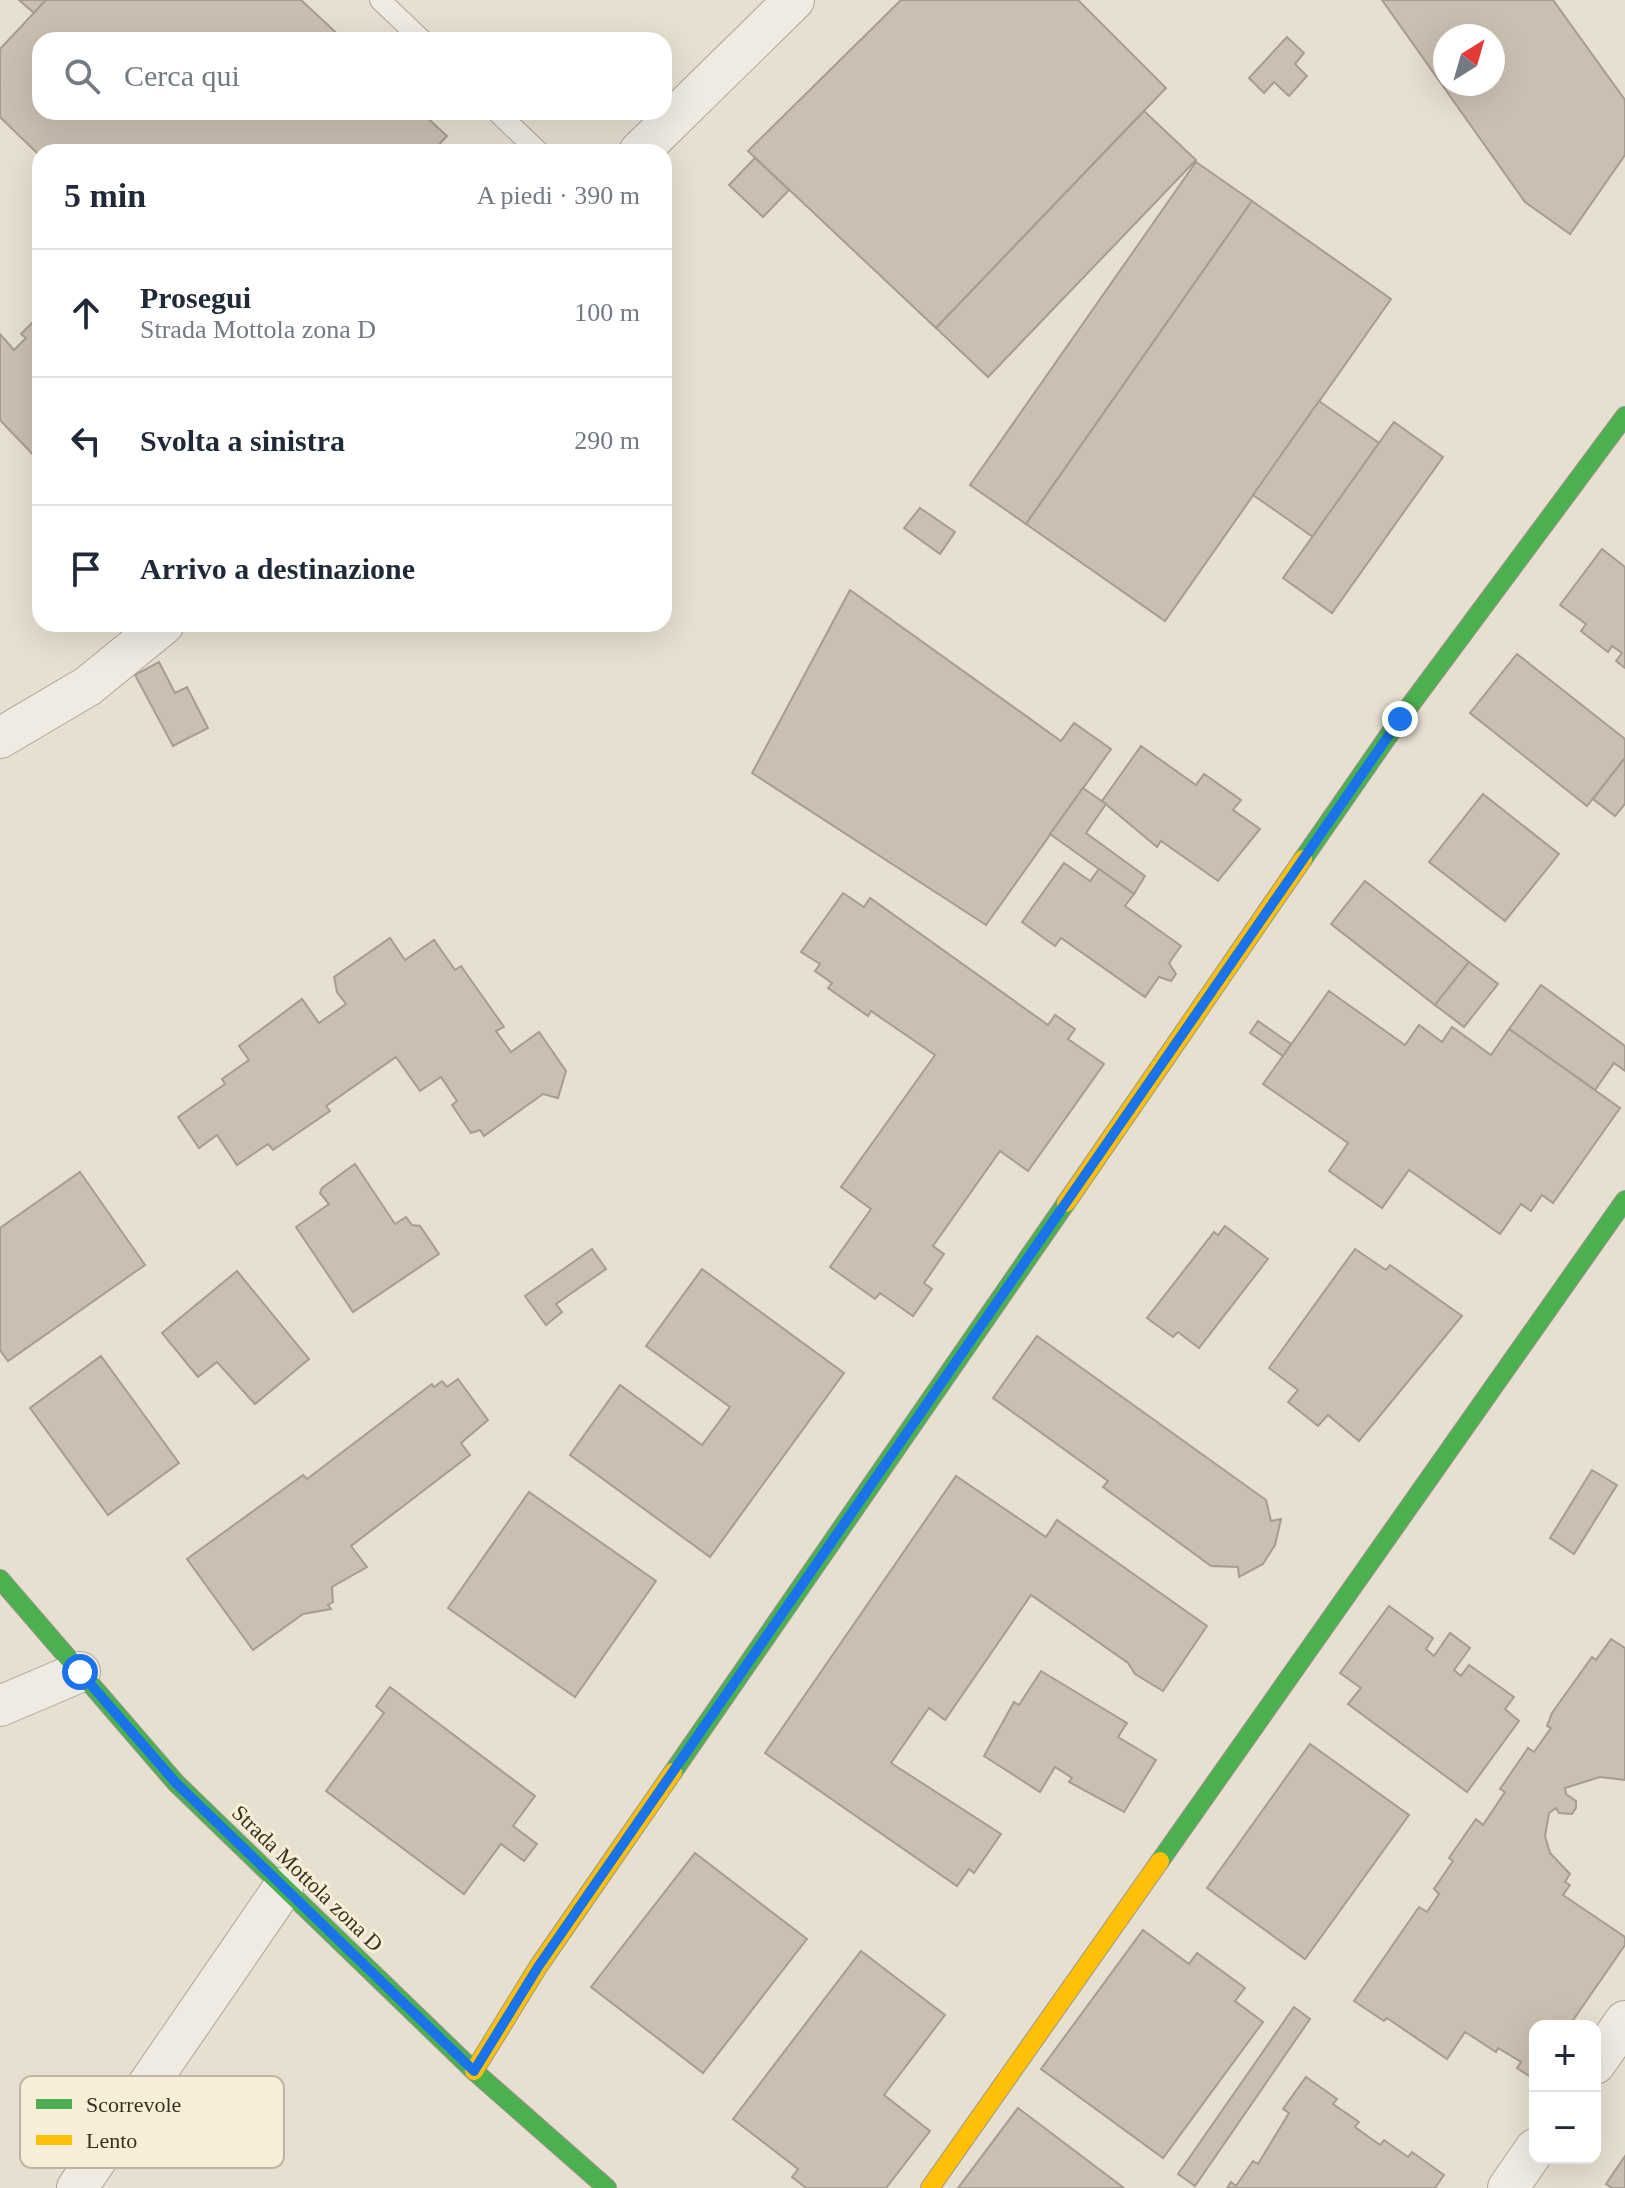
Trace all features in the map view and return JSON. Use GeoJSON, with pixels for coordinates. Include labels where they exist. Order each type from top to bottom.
{"type":"FeatureCollection","features":[{"type":"Feature","properties":{"kind":"street"},"geometry":{"type":"LineString","coordinates":[[672,120],[794,0]]}},
{"type":"Feature","properties":{"kind":"street"},"geometry":{"type":"LineString","coordinates":[[647,144],[672,120]]}},
{"type":"Feature","properties":{"kind":"street"},"geometry":{"type":"LineString","coordinates":[[474,2071],[556,1940],[1400,719],[1625,416]]}},
{"type":"Feature","properties":{"kind":"street"},"geometry":{"type":"LineString","coordinates":[[0,738],[88,686],[154,632]]}},
{"type":"Feature","properties":{"kind":"street"},"geometry":{"type":"LineString","coordinates":[[930,2188],[1625,1200]]}},
{"type":"Feature","properties":{"kind":"street","name":"Strada Mottola zona D"},"geometry":{"type":"LineString","coordinates":[[0,1579],[176,1783],[474,2071],[607,2188]]}},
{"type":"Feature","properties":{"kind":"street"},"geometry":{"type":"LineString","coordinates":[[0,1706],[80,1672]]}},
{"type":"Feature","properties":{"kind":"street"},"geometry":{"type":"LineString","coordinates":[[154,2076],[283,1888]]}},
{"type":"Feature","properties":{"kind":"street"},"geometry":{"type":"LineString","coordinates":[[1601,2055],[1625,2021]]}},
{"type":"Feature","properties":{"kind":"street"},"geometry":{"type":"LineString","coordinates":[[1508,2188],[1529,2158]]}},
{"type":"Feature","properties":{"kind":"street"},"geometry":{"type":"LineString","coordinates":[[77,2188],[91,2168]]}},
{"type":"Feature","properties":{"kind":"lane"},"geometry":{"type":"LineString","coordinates":[[380,0],[414,32]]}},
{"type":"Feature","properties":{"kind":"lane"},"geometry":{"type":"LineString","coordinates":[[505,120],[531,144]]}},
{"type":"Feature","properties":{"kind":"building"},"geometry":{"type":"Polygon","coordinates":[[[19,0],[46,0],[34,13],[19,0]]]}},
{"type":"Feature","properties":{"kind":"building"},"geometry":{"type":"Polygon","coordinates":[[[46,0],[301,0],[335,32],[32,32],[32,120],[430,120],[447,136],[440,144],[32,144],[32,148],[0,117],[0,49],[46,0]]]}},
{"type":"Feature","properties":{"kind":"building"},"geometry":{"type":"Polygon","coordinates":[[[901,0],[1078,0],[1166,88],[936,328],[748,151],[901,0]]]}},
{"type":"Feature","properties":{"kind":"building"},"geometry":{"type":"Polygon","coordinates":[[[1382,0],[1553,0],[1625,100],[1625,155],[1570,234],[1525,202],[1450,96],[1505,96],[1505,24],[1433,24],[1433,72],[1382,0]]]}},
{"type":"Feature","properties":{"kind":"building"},"geometry":{"type":"Polygon","coordinates":[[[1287,37],[1304,53],[1295,64],[1307,76],[1289,96],[1274,82],[1264,93],[1249,78],[1287,37]]]}},
{"type":"Feature","properties":{"kind":"building"},"geometry":{"type":"Polygon","coordinates":[[[1144,111],[1196,160],[988,377],[936,328],[1144,111]]]}},
{"type":"Feature","properties":{"kind":"building"},"geometry":{"type":"Polygon","coordinates":[[[755,158],[789,190],[763,217],[729,185],[755,158]]]}},
{"type":"Feature","properties":{"kind":"building"},"geometry":{"type":"Polygon","coordinates":[[[1196,162],[1252,201],[1026,524],[970,485],[1196,162]]]}},
{"type":"Feature","properties":{"kind":"building"},"geometry":{"type":"Polygon","coordinates":[[[1252,201],[1391,299],[1165,621],[1026,524],[1252,201]]]}},
{"type":"Feature","properties":{"kind":"building"},"geometry":{"type":"Polygon","coordinates":[[[32,323],[32,454],[0,420],[0,334],[14,350],[26,338],[21,334],[32,323]]]}},
{"type":"Feature","properties":{"kind":"building"},"geometry":{"type":"Polygon","coordinates":[[[1319,401],[1379,443],[1313,537],[1253,495],[1319,401]]]}},
{"type":"Feature","properties":{"kind":"building"},"geometry":{"type":"Polygon","coordinates":[[[1394,422],[1443,457],[1332,613],[1283,578],[1394,422]]]}},
{"type":"Feature","properties":{"kind":"building"},"geometry":{"type":"Polygon","coordinates":[[[920,508],[955,532],[940,554],[904,528],[920,508]]]}},
{"type":"Feature","properties":{"kind":"building"},"geometry":{"type":"Polygon","coordinates":[[[1602,549],[1625,567],[1625,668],[1616,661],[1622,653],[1612,646],[1608,652],[1581,631],[1586,624],[1560,605],[1602,549]]]}},
{"type":"Feature","properties":{"kind":"building"},"geometry":{"type":"Polygon","coordinates":[[[850,590],[1061,741],[1074,723],[1111,749],[986,925],[752,773],[850,590]]]}},
{"type":"Feature","properties":{"kind":"building"},"geometry":{"type":"Polygon","coordinates":[[[1517,654],[1625,739],[1625,758],[1587,806],[1470,713],[1517,654]]]}},
{"type":"Feature","properties":{"kind":"building"},"geometry":{"type":"Polygon","coordinates":[[[159,662],[175,693],[187,687],[208,728],[173,746],[135,675],[159,662]]]}},
{"type":"Feature","properties":{"kind":"building"},"geometry":{"type":"Polygon","coordinates":[[[1141,746],[1196,785],[1204,774],[1241,800],[1233,810],[1260,829],[1218,881],[1161,841],[1157,847],[1102,801],[1141,746]]]}},
{"type":"Feature","properties":{"kind":"building"},"geometry":{"type":"Polygon","coordinates":[[[1625,758],[1625,804],[1615,816],[1593,799],[1625,758]]]}},
{"type":"Feature","properties":{"kind":"building"},"geometry":{"type":"Polygon","coordinates":[[[1083,788],[1106,804],[1086,833],[1145,876],[1134,894],[1050,834],[1083,788]]]}},
{"type":"Feature","properties":{"kind":"building"},"geometry":{"type":"Polygon","coordinates":[[[1483,794],[1559,854],[1505,921],[1429,862],[1483,794]]]}},
{"type":"Feature","properties":{"kind":"building"},"geometry":{"type":"Polygon","coordinates":[[[1064,863],[1090,881],[1099,869],[1134,894],[1125,906],[1181,946],[1169,963],[1176,974],[1171,981],[1159,977],[1145,997],[1061,938],[1055,946],[1022,922],[1064,863]]]}},
{"type":"Feature","properties":{"kind":"building"},"geometry":{"type":"Polygon","coordinates":[[[1365,881],[1469,962],[1435,1005],[1331,924],[1365,881]]]}},
{"type":"Feature","properties":{"kind":"building"},"geometry":{"type":"Polygon","coordinates":[[[843,893],[864,907],[870,898],[1048,1025],[1055,1015],[1075,1029],[1068,1039],[1104,1064],[1028,1171],[1000,1151],[933,1246],[944,1254],[924,1283],[932,1289],[913,1316],[880,1293],[875,1299],[830,1267],[871,1209],[841,1187],[935,1055],[871,1011],[868,1016],[828,988],[832,983],[815,971],[820,964],[801,952],[843,893]]]}},
{"type":"Feature","properties":{"kind":"building"},"geometry":{"type":"Polygon","coordinates":[[[390,938],[405,960],[434,940],[455,970],[461,966],[504,1027],[496,1031],[511,1052],[539,1032],[566,1071],[558,1098],[543,1094],[484,1136],[480,1130],[471,1133],[452,1105],[457,1101],[441,1077],[420,1091],[396,1057],[326,1106],[330,1111],[273,1150],[268,1144],[237,1165],[217,1135],[199,1148],[178,1117],[225,1084],[222,1079],[249,1060],[239,1046],[302,999],[319,1023],[346,1004],[337,992],[334,977],[390,938]]]}},
{"type":"Feature","properties":{"kind":"building"},"geometry":{"type":"Polygon","coordinates":[[[1469,962],[1498,984],[1464,1027],[1435,1005],[1469,962]]]}},
{"type":"Feature","properties":{"kind":"building"},"geometry":{"type":"Polygon","coordinates":[[[1541,985],[1625,1046],[1625,1071],[1614,1063],[1595,1090],[1509,1029],[1541,985]]]}},
{"type":"Feature","properties":{"kind":"building"},"geometry":{"type":"Polygon","coordinates":[[[1329,991],[1405,1045],[1419,1025],[1442,1042],[1452,1027],[1491,1055],[1509,1029],[1620,1108],[1553,1203],[1542,1195],[1531,1211],[1521,1204],[1500,1234],[1409,1170],[1382,1208],[1329,1171],[1348,1143],[1263,1084],[1329,991]]]}},
{"type":"Feature","properties":{"kind":"building"},"geometry":{"type":"Polygon","coordinates":[[[1258,1021],[1291,1044],[1283,1056],[1250,1033],[1258,1021]]]}},
{"type":"Feature","properties":{"kind":"building"},"geometry":{"type":"Polygon","coordinates":[[[355,1164],[395,1224],[406,1217],[412,1225],[420,1226],[439,1254],[353,1312],[296,1227],[329,1204],[320,1193],[322,1188],[355,1164]]]}},
{"type":"Feature","properties":{"kind":"building"},"geometry":{"type":"Polygon","coordinates":[[[80,1172],[145,1265],[8,1361],[0,1350],[0,1228],[80,1172]]]}},
{"type":"Feature","properties":{"kind":"building"},"geometry":{"type":"Polygon","coordinates":[[[1225,1226],[1268,1259],[1199,1348],[1178,1332],[1173,1337],[1147,1318],[1214,1232],[1218,1235],[1225,1226]]]}},
{"type":"Feature","properties":{"kind":"building"},"geometry":{"type":"Polygon","coordinates":[[[592,1249],[606,1269],[556,1304],[562,1312],[546,1325],[525,1296],[592,1249]]]}},
{"type":"Feature","properties":{"kind":"building"},"geometry":{"type":"Polygon","coordinates":[[[1355,1249],[1386,1270],[1390,1265],[1462,1316],[1359,1441],[1328,1415],[1318,1426],[1288,1402],[1298,1390],[1269,1368],[1355,1249]]]}},
{"type":"Feature","properties":{"kind":"building"},"geometry":{"type":"Polygon","coordinates":[[[702,1269],[844,1373],[710,1557],[570,1455],[620,1385],[702,1445],[730,1407],[646,1346],[702,1269]]]}},
{"type":"Feature","properties":{"kind":"building"},"geometry":{"type":"Polygon","coordinates":[[[237,1271],[309,1359],[255,1404],[217,1362],[198,1377],[162,1333],[237,1271]]]}},
{"type":"Feature","properties":{"kind":"building"},"geometry":{"type":"Polygon","coordinates":[[[1037,1336],[1266,1500],[1271,1521],[1281,1519],[1275,1545],[1263,1564],[1239,1577],[1238,1567],[1211,1566],[1103,1487],[1108,1481],[993,1398],[1037,1336]]]}},
{"type":"Feature","properties":{"kind":"building"},"geometry":{"type":"Polygon","coordinates":[[[101,1356],[179,1463],[108,1515],[30,1408],[101,1356]]]}},
{"type":"Feature","properties":{"kind":"building"},"geometry":{"type":"Polygon","coordinates":[[[458,1379],[488,1420],[461,1443],[470,1455],[351,1546],[367,1567],[332,1587],[333,1602],[328,1605],[331,1609],[303,1614],[253,1650],[187,1559],[303,1475],[307,1479],[432,1384],[434,1387],[442,1381],[447,1387],[458,1379]]]}},
{"type":"Feature","properties":{"kind":"building"},"geometry":{"type":"Polygon","coordinates":[[[1592,1470],[1617,1485],[1574,1554],[1550,1538],[1592,1470]]]}},
{"type":"Feature","properties":{"kind":"building"},"geometry":{"type":"Polygon","coordinates":[[[956,1476],[1046,1537],[1057,1520],[1207,1626],[1163,1691],[1135,1674],[1128,1663],[1031,1595],[945,1720],[929,1708],[891,1763],[1001,1834],[974,1873],[969,1869],[957,1886],[765,1753],[956,1476]]]}},
{"type":"Feature","properties":{"kind":"building"},"geometry":{"type":"Polygon","coordinates":[[[529,1492],[656,1581],[575,1697],[448,1608],[529,1492]]]}},
{"type":"Feature","properties":{"kind":"building"},"geometry":{"type":"Polygon","coordinates":[[[1389,1606],[1433,1638],[1426,1649],[1434,1656],[1450,1633],[1470,1648],[1454,1670],[1461,1676],[1469,1665],[1514,1697],[1505,1709],[1519,1721],[1467,1792],[1348,1704],[1361,1688],[1340,1673],[1389,1606]]]}},
{"type":"Feature","properties":{"kind":"building"},"geometry":{"type":"Polygon","coordinates":[[[1611,1639],[1625,1648],[1625,1780],[1600,1777],[1565,1788],[1566,1794],[1576,1801],[1576,1808],[1572,1814],[1559,1813],[1556,1808],[1549,1813],[1545,1836],[1550,1853],[1570,1874],[1565,1882],[1570,1885],[1563,1895],[1625,1937],[1625,1945],[1573,2020],[1529,2020],[1529,2076],[1517,2068],[1521,2062],[1498,2048],[1496,2052],[1465,2032],[1447,2059],[1387,2018],[1384,2021],[1354,2001],[1419,1907],[1427,1912],[1439,1894],[1434,1889],[1453,1861],[1449,1858],[1476,1819],[1483,1825],[1505,1792],[1500,1789],[1528,1748],[1534,1752],[1551,1728],[1547,1726],[1552,1713],[1592,1657],[1596,1660],[1611,1639]]]}},
{"type":"Feature","properties":{"kind":"building"},"geometry":{"type":"Polygon","coordinates":[[[1041,1671],[1127,1723],[1118,1737],[1156,1760],[1124,1812],[1069,1782],[1072,1778],[1055,1767],[1040,1792],[984,1756],[1014,1702],[1019,1705],[1041,1671]]]}},
{"type":"Feature","properties":{"kind":"building"},"geometry":{"type":"Polygon","coordinates":[[[390,1687],[535,1796],[513,1826],[537,1844],[524,1861],[501,1844],[464,1894],[326,1791],[384,1713],[376,1706],[390,1687]]]}},
{"type":"Feature","properties":{"kind":"building"},"geometry":{"type":"Polygon","coordinates":[[[1310,1744],[1409,1815],[1305,1959],[1207,1888],[1310,1744]]]}},
{"type":"Feature","properties":{"kind":"building"},"geometry":{"type":"Polygon","coordinates":[[[695,1853],[807,1939],[703,2073],[591,1987],[695,1853]]]}},
{"type":"Feature","properties":{"kind":"building"},"geometry":{"type":"Polygon","coordinates":[[[1143,1930],[1189,1964],[1197,1953],[1245,1988],[1235,2001],[1263,2022],[1163,2158],[1041,2069],[1143,1930]]]}},
{"type":"Feature","properties":{"kind":"building"},"geometry":{"type":"Polygon","coordinates":[[[861,1951],[945,2015],[884,2095],[930,2131],[886,2188],[806,2188],[792,2177],[798,2169],[733,2119],[861,1951]]]}},
{"type":"Feature","properties":{"kind":"building"},"geometry":{"type":"Polygon","coordinates":[[[1294,2007],[1310,2019],[1195,2186],[1178,2174],[1294,2007]]]}},
{"type":"Feature","properties":{"kind":"building"},"geometry":{"type":"Polygon","coordinates":[[[1306,2077],[1337,2099],[1333,2104],[1359,2122],[1355,2127],[1380,2145],[1384,2140],[1408,2157],[1412,2152],[1444,2175],[1435,2188],[1227,2188],[1231,2182],[1236,2186],[1253,2161],[1258,2164],[1289,2113],[1283,2109],[1306,2077]]]}},
{"type":"Feature","properties":{"kind":"building"},"geometry":{"type":"Polygon","coordinates":[[[1018,2108],[1124,2188],[958,2188],[1018,2108]]]}},
{"type":"Feature","properties":{"kind":"building"},"geometry":{"type":"Polygon","coordinates":[[[1625,2156],[1625,2188],[1612,2188],[1606,2184],[1625,2156]]]}},
{"type":"Feature","properties":{"kind":"traffic: fast"},"geometry":{"type":"LineString","coordinates":[[1303,859],[1400,719],[1625,416]]}},
{"type":"Feature","properties":{"kind":"traffic: fast"},"geometry":{"type":"LineString","coordinates":[[1160,1861],[1625,1200]]}},
{"type":"Feature","properties":{"kind":"traffic: fast"},"geometry":{"type":"LineString","coordinates":[[673,1772],[1066,1203]]}},
{"type":"Feature","properties":{"kind":"traffic: fast"},"geometry":{"type":"LineString","coordinates":[[0,1579],[176,1783],[474,2071],[607,2188]]}},
{"type":"Feature","properties":{"kind":"traffic: slow"},"geometry":{"type":"LineString","coordinates":[[1066,1203],[1303,859]]}},
{"type":"Feature","properties":{"kind":"traffic: slow"},"geometry":{"type":"LineString","coordinates":[[474,2071],[538,1967],[673,1772]]}},
{"type":"Feature","properties":{"kind":"traffic: slow"},"geometry":{"type":"LineString","coordinates":[[930,2188],[1160,1861]]}},
{"type":"Feature","properties":{"kind":"route"},"geometry":{"type":"LineString","coordinates":[[80,1672],[176,1783],[474,2071],[538,1967],[1400,719]]}}]}
